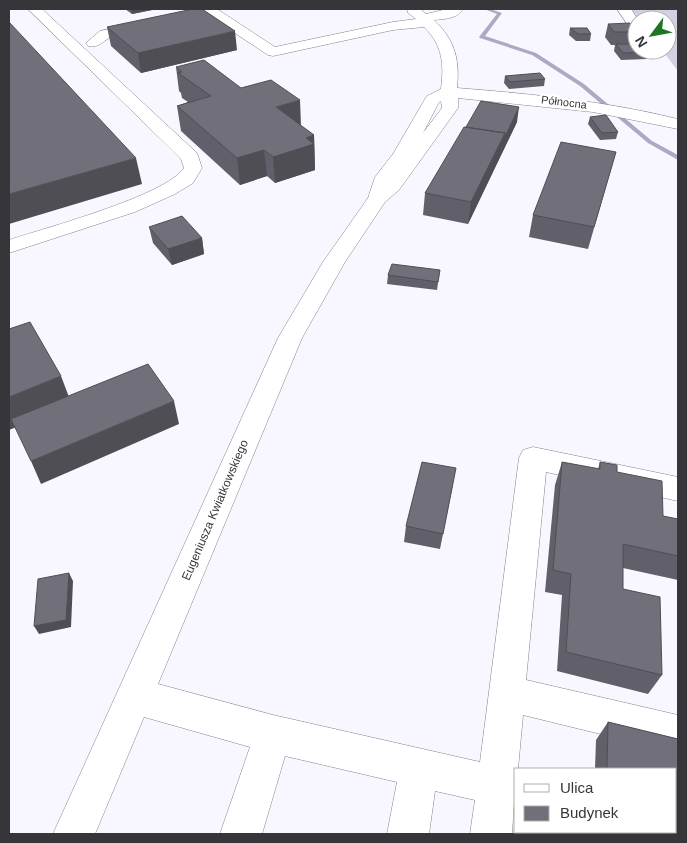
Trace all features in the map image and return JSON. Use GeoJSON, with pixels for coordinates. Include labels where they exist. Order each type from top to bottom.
{"type":"FeatureCollection","features":[{"type":"Feature","properties":{"kind":"street"},"geometry":{"type":"LineString","coordinates":[[9,247],[128,208],[168,190],[186,179],[193,168],[190,157],[35,9]]}},
{"type":"Feature","properties":{"kind":"street"},"geometry":{"type":"LineString","coordinates":[[93,43],[105,34],[211,11],[272,52],[393,26],[421,16],[450,14],[455,11],[454,9]]}},
{"type":"Feature","properties":{"kind":"street","name":"Eugeniusza Kwiatkowskiego"},"geometry":{"type":"LineString","coordinates":[[74,834],[290,338],[334,262],[378,198],[392,186],[450,108],[449,92],[452,65],[449,50],[443,38],[421,16]]}},
{"type":"Feature","properties":{"kind":"street","name":"Północna"},"geometry":{"type":"LineString","coordinates":[[449,92],[594,105],[678,124]]}},
{"type":"Feature","properties":{"kind":"street"},"geometry":{"type":"LineString","coordinates":[[491,834],[533,458],[678,489]]}},
{"type":"Feature","properties":{"kind":"street"},"geometry":{"type":"LineString","coordinates":[[506,693],[678,734]]}},
{"type":"Feature","properties":{"kind":"street"},"geometry":{"type":"LineString","coordinates":[[134,696],[273,734],[495,785]]}},
{"type":"Feature","properties":{"kind":"street"},"geometry":{"type":"LineString","coordinates":[[241,834],[273,734]]}},
{"type":"Feature","properties":{"kind":"street"},"geometry":{"type":"LineString","coordinates":[[408,834],[419,768]]}},
{"type":"Feature","properties":{"kind":"shaded area"},"geometry":{"type":"Polygon","coordinates":[[[678,9],[678,71],[670,60],[677,60],[677,10],[630,10],[678,9]]]}},
{"type":"Feature","properties":{"kind":"building"},"geometry":{"type":"Polygon","coordinates":[[[193,9],[202,9],[235,31],[138,53],[107,27],[193,9]]]}},
{"type":"Feature","properties":{"kind":"building"},"geometry":{"type":"Polygon","coordinates":[[[9,22],[136,158],[9,194],[9,22]]]}},
{"type":"Feature","properties":{"kind":"building"},"geometry":{"type":"Polygon","coordinates":[[[627,23],[627,32],[614,32],[608,24],[627,23]]]}},
{"type":"Feature","properties":{"kind":"building"},"geometry":{"type":"Polygon","coordinates":[[[570,28],[587,28],[591,34],[578,34],[570,28]]]}},
{"type":"Feature","properties":{"kind":"building"},"geometry":{"type":"Polygon","coordinates":[[[616,44],[627,44],[627,53],[623,53],[616,44]]]}},
{"type":"Feature","properties":{"kind":"building"},"geometry":{"type":"Polygon","coordinates":[[[204,60],[241,88],[271,80],[300,100],[276,107],[314,135],[306,138],[314,144],[273,157],[264,150],[237,158],[177,106],[211,96],[178,73],[182,72],[176,67],[204,60]]]}},
{"type":"Feature","properties":{"kind":"building"},"geometry":{"type":"Polygon","coordinates":[[[540,73],[545,79],[510,82],[505,76],[540,73]]]}},
{"type":"Feature","properties":{"kind":"building"},"geometry":{"type":"Polygon","coordinates":[[[481,101],[519,107],[504,139],[505,133],[466,127],[481,101]]]}},
{"type":"Feature","properties":{"kind":"building"},"geometry":{"type":"Polygon","coordinates":[[[606,115],[618,132],[602,133],[590,117],[606,115]]]}},
{"type":"Feature","properties":{"kind":"building"},"geometry":{"type":"Polygon","coordinates":[[[464,127],[505,133],[471,202],[425,193],[464,127]]]}},
{"type":"Feature","properties":{"kind":"building"},"geometry":{"type":"Polygon","coordinates":[[[561,142],[616,152],[594,227],[533,215],[561,142]]]}},
{"type":"Feature","properties":{"kind":"building"},"geometry":{"type":"Polygon","coordinates":[[[182,216],[202,238],[168,249],[149,227],[182,216]]]}},
{"type":"Feature","properties":{"kind":"building"},"geometry":{"type":"Polygon","coordinates":[[[392,264],[440,270],[438,282],[388,275],[392,264]]]}},
{"type":"Feature","properties":{"kind":"building"},"geometry":{"type":"Polygon","coordinates":[[[30,322],[61,376],[9,397],[9,329],[30,322]]]}},
{"type":"Feature","properties":{"kind":"building"},"geometry":{"type":"Polygon","coordinates":[[[148,364],[174,401],[31,461],[11,419],[148,364]]]}},
{"type":"Feature","properties":{"kind":"building"},"geometry":{"type":"Polygon","coordinates":[[[422,462],[456,468],[443,534],[406,526],[422,462]]]}},
{"type":"Feature","properties":{"kind":"building"},"geometry":{"type":"Polygon","coordinates":[[[562,462],[600,469],[600,462],[617,465],[617,472],[662,481],[663,516],[678,519],[678,556],[623,544],[623,589],[660,597],[662,675],[566,652],[571,574],[553,570],[562,462]]]}},
{"type":"Feature","properties":{"kind":"building"},"geometry":{"type":"Polygon","coordinates":[[[69,573],[66,620],[34,626],[38,579],[69,573]]]}},
{"type":"Feature","properties":{"kind":"building"},"geometry":{"type":"Polygon","coordinates":[[[608,722],[678,739],[678,834],[607,834],[677,833],[677,768],[607,768],[608,722]]]}},
{"type":"Feature","properties":{"kind":"waterway"},"geometry":{"type":"LineString","coordinates":[[486,9],[500,13],[482,37],[534,54],[582,85],[650,142],[678,158]]}}]}
